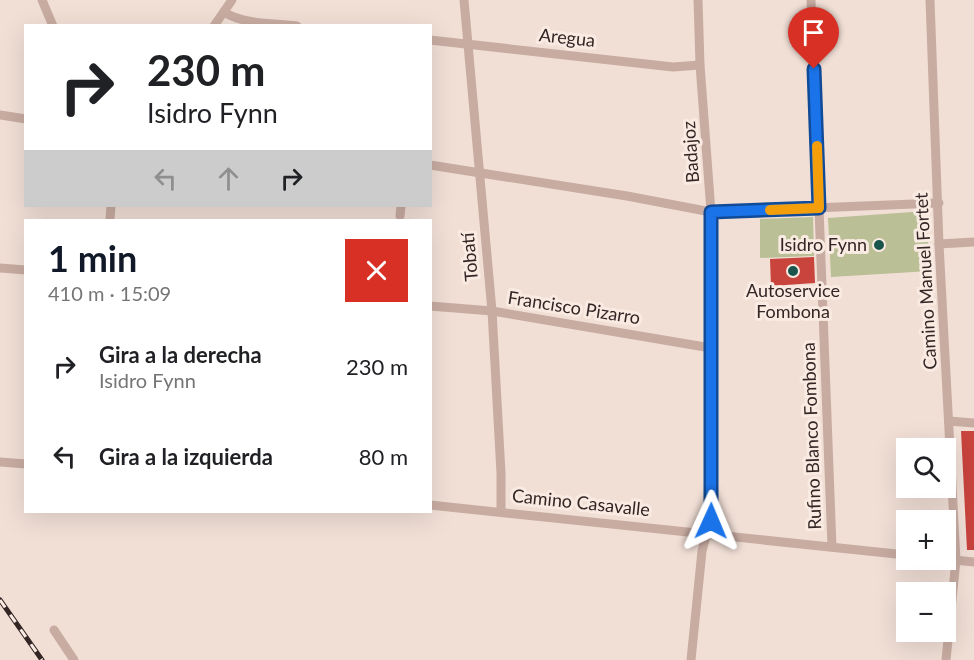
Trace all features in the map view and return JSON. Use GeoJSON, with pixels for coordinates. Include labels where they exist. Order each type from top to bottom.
{"type":"FeatureCollection","features":[{"type":"Feature","properties":{"kind":"street"},"geometry":{"type":"LineString","coordinates":[[42,0],[52,24]]}},
{"type":"Feature","properties":{"kind":"street"},"geometry":{"type":"LineString","coordinates":[[215,24],[232,0]]}},
{"type":"Feature","properties":{"kind":"street","name":"Tobatí"},"geometry":{"type":"LineString","coordinates":[[464,0],[492,311],[501,512]]}},
{"type":"Feature","properties":{"kind":"street","name":"Badajoz"},"geometry":{"type":"LineString","coordinates":[[691,660],[702,551],[712,514],[711,212],[700,65],[698,0]]}},
{"type":"Feature","properties":{"kind":"street","name":"Rufino Blanco Fombona"},"geometry":{"type":"LineString","coordinates":[[811,0],[832,547]]}},
{"type":"Feature","properties":{"kind":"street","name":"Camino Manuel Fortet"},"geometry":{"type":"LineString","coordinates":[[930,0],[939,244],[953,510]]}},
{"type":"Feature","properties":{"kind":"street"},"geometry":{"type":"LineString","coordinates":[[224,12],[250,20],[281,24]]}},
{"type":"Feature","properties":{"kind":"street","name":"Aregua"},"geometry":{"type":"LineString","coordinates":[[432,40],[673,66],[700,65]]}},
{"type":"Feature","properties":{"kind":"street"},"geometry":{"type":"LineString","coordinates":[[0,116],[24,118]]}},
{"type":"Feature","properties":{"kind":"street"},"geometry":{"type":"LineString","coordinates":[[432,165],[711,212],[939,203]]}},
{"type":"Feature","properties":{"kind":"street"},"geometry":{"type":"LineString","coordinates":[[400,216],[401,207]]}},
{"type":"Feature","properties":{"kind":"street"},"geometry":{"type":"LineString","coordinates":[[939,244],[974,242]]}},
{"type":"Feature","properties":{"kind":"street"},"geometry":{"type":"LineString","coordinates":[[0,268],[24,270]]}},
{"type":"Feature","properties":{"kind":"street","name":"Francisco Pizarro"},"geometry":{"type":"LineString","coordinates":[[432,306],[492,311],[711,348]]}},
{"type":"Feature","properties":{"kind":"street"},"geometry":{"type":"LineString","coordinates":[[949,421],[974,423]]}},
{"type":"Feature","properties":{"kind":"street"},"geometry":{"type":"LineString","coordinates":[[0,462],[24,464]]}},
{"type":"Feature","properties":{"kind":"street","name":"Camino Casavalle"},"geometry":{"type":"LineString","coordinates":[[432,505],[896,554]]}},
{"type":"Feature","properties":{"kind":"street"},"geometry":{"type":"LineString","coordinates":[[956,560],[974,562]]}},
{"type":"Feature","properties":{"kind":"street","name":"Camino Manuel Fortet"},"geometry":{"type":"LineString","coordinates":[[946,660],[955,570]]}},
{"type":"Feature","properties":{"kind":"street"},"geometry":{"type":"LineString","coordinates":[[54,630],[74,660]]}},
{"type":"Feature","properties":{"kind":"green space","name":"Isidro Fynn"},"geometry":{"type":"Polygon","coordinates":[[[926,211],[930,271],[831,277],[828,218],[926,211]]]}},
{"type":"Feature","properties":{"kind":"green space"},"geometry":{"type":"Polygon","coordinates":[[[813,217],[814,256],[760,258],[760,219],[813,217]]]}},
{"type":"Feature","properties":{"kind":"building","name":"Autoservice Fombona"},"geometry":{"type":"Polygon","coordinates":[[[814,257],[815,283],[771,286],[770,259],[814,257]]]}},
{"type":"Feature","properties":{"kind":"building"},"geometry":{"type":"Polygon","coordinates":[[[961,431],[974,431],[974,550],[967,550],[961,431]]]}},
{"type":"Feature","properties":{"kind":"railway"},"geometry":{"type":"LineString","coordinates":[[0,600],[42,660]]}},
{"type":"Feature","properties":{"kind":"slow traffic"},"geometry":{"type":"LineString","coordinates":[[770,210],[819,208],[817,146]]}},
{"type":"Feature","properties":{"kind":"place","name":"Isidro Fynn"},"geometry":{"type":"Point","coordinates":[879,245]}},
{"type":"Feature","properties":{"kind":"place","name":"Autoservice Fombona"},"geometry":{"type":"Point","coordinates":[793,271]}},
{"type":"Feature","properties":{"kind":"route"},"geometry":{"type":"LineString","coordinates":[[711,521],[711,212],[819,208],[814,69]]}}]}
